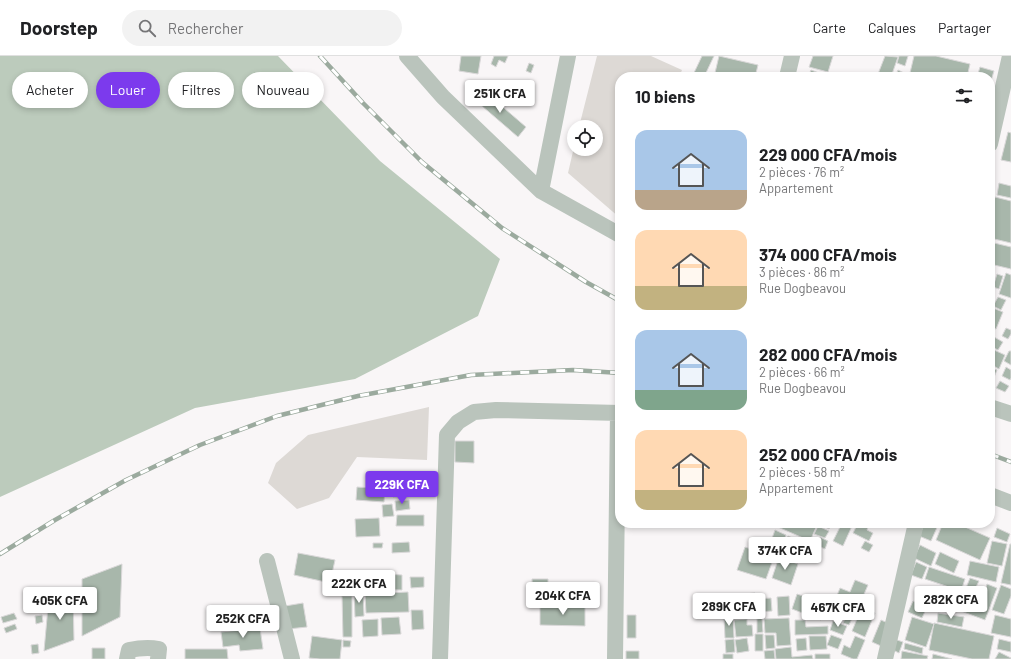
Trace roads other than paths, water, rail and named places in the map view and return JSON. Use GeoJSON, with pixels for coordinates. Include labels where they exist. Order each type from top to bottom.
{"type":"FeatureCollection","features":[{"type":"Feature","properties":{"kind":"street"},"geometry":{"type":"LineString","coordinates":[[407,56],[443,97],[541,191],[615,232]]}},
{"type":"Feature","properties":{"kind":"street"},"geometry":{"type":"LineString","coordinates":[[541,191],[568,56]]}},
{"type":"Feature","properties":{"kind":"street"},"geometry":{"type":"LineString","coordinates":[[788,72],[792,56]]}},
{"type":"Feature","properties":{"kind":"street"},"geometry":{"type":"LineString","coordinates":[[995,122],[1010,56]]}},
{"type":"Feature","properties":{"kind":"street"},"geometry":{"type":"LineString","coordinates":[[995,409],[1011,414]]}},
{"type":"Feature","properties":{"kind":"street"},"geometry":{"type":"LineString","coordinates":[[440,659],[447,435],[458,422],[474,412],[496,410],[615,413]]}},
{"type":"Feature","properties":{"kind":"street"},"geometry":{"type":"LineString","coordinates":[[995,497],[1011,503]]}},
{"type":"Feature","properties":{"kind":"street"},"geometry":{"type":"LineString","coordinates":[[615,659],[617,528]]}},
{"type":"Feature","properties":{"kind":"street"},"geometry":{"type":"LineString","coordinates":[[885,659],[915,528]]}},
{"type":"Feature","properties":{"kind":"street"},"geometry":{"type":"LineString","coordinates":[[266,561],[292,659]]}},
{"type":"Feature","properties":{"kind":"street"},"geometry":{"type":"LineString","coordinates":[[127,659],[129,650],[149,647],[159,649],[158,659]]}},
{"type":"Feature","properties":{"kind":"railway"},"geometry":{"type":"LineString","coordinates":[[320,56],[363,103],[422,162],[502,228],[586,282],[615,298]]}},
{"type":"Feature","properties":{"kind":"railway"},"geometry":{"type":"LineString","coordinates":[[0,554],[55,520],[126,480],[200,445],[277,416],[358,396],[471,375],[573,370],[615,373]]}},
{"type":"Feature","properties":{"kind":"railway"},"geometry":{"type":"LineString","coordinates":[[995,456],[1011,462]]}}]}
